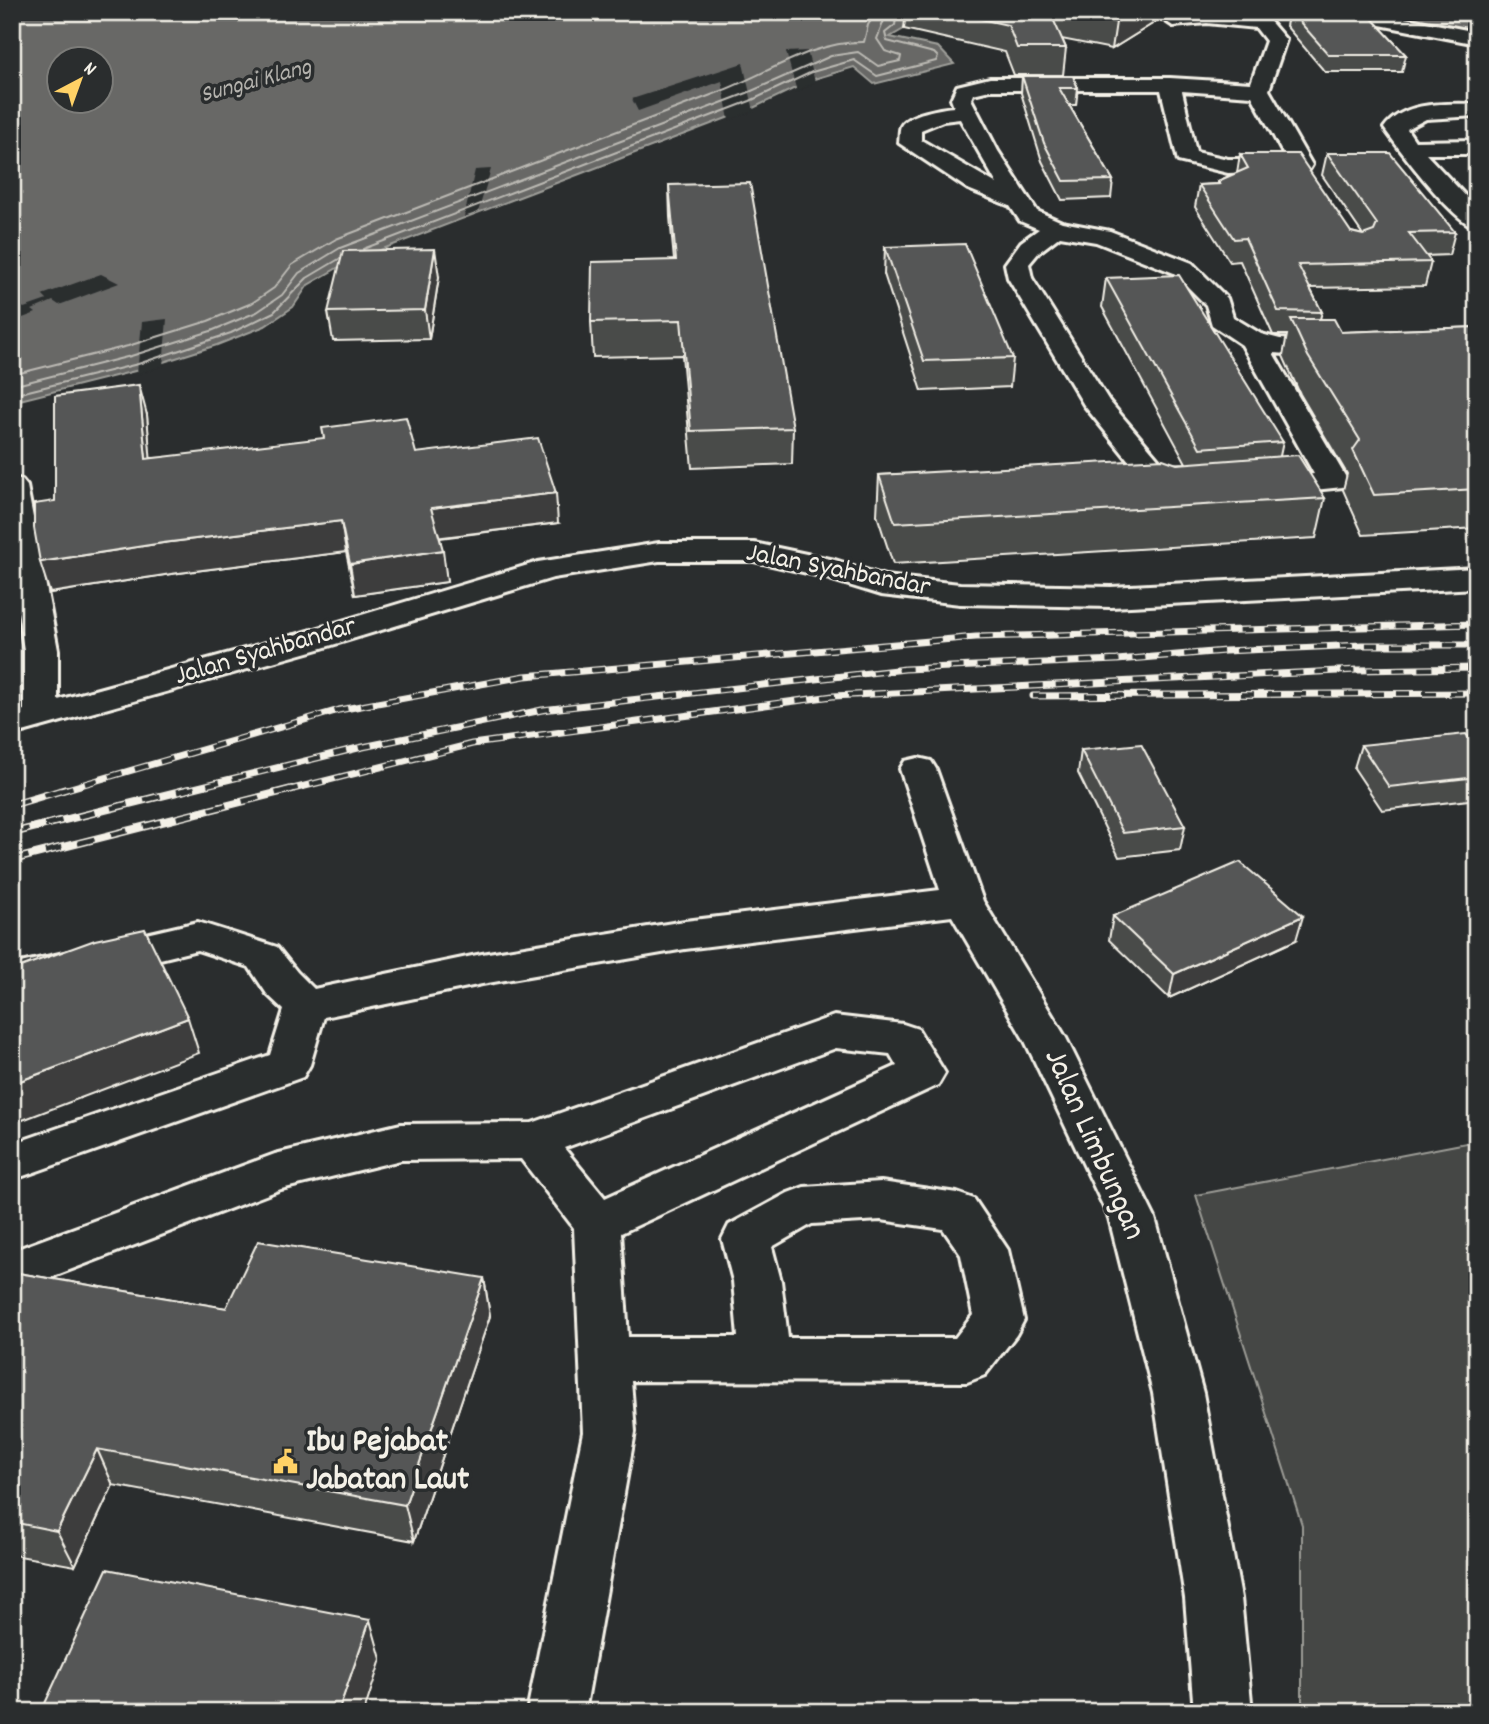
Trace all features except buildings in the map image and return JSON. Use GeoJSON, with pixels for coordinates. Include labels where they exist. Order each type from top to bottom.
{"type":"FeatureCollection","features":[{"type":"Feature","properties":{"kind":"street"},"geometry":{"type":"LineString","coordinates":[[1344,12],[1477,38]]}},
{"type":"Feature","properties":{"kind":"street"},"geometry":{"type":"LineString","coordinates":[[1174,20],[1196,16],[1258,18],[1276,40],[1259,90],[1315,186]]}},
{"type":"Feature","properties":{"kind":"street"},"geometry":{"type":"LineString","coordinates":[[1259,90],[1170,85],[990,84],[964,90],[961,99],[987,151],[1028,216],[1056,228],[1102,236],[1183,268],[1218,303],[1221,320],[1252,340],[1280,347],[1355,348]]}},
{"type":"Feature","properties":{"kind":"street"},"geometry":{"type":"LineString","coordinates":[[1170,85],[1186,156],[1201,163],[1224,165],[1301,165]]}},
{"type":"Feature","properties":{"kind":"street"},"geometry":{"type":"LineString","coordinates":[[1477,110],[1419,113],[1403,120],[1395,128],[1444,188],[1477,220]]}},
{"type":"Feature","properties":{"kind":"street"},"geometry":{"type":"LineString","coordinates":[[966,112],[926,118],[911,127],[910,143],[976,184],[1022,203]]}},
{"type":"Feature","properties":{"kind":"street"},"geometry":{"type":"LineString","coordinates":[[1409,148],[1477,147]]}},
{"type":"Feature","properties":{"kind":"street"},"geometry":{"type":"LineString","coordinates":[[1444,188],[1477,188]]}},
{"type":"Feature","properties":{"kind":"street"},"geometry":{"type":"LineString","coordinates":[[1056,228],[1030,247],[1017,264],[1020,278],[1098,405],[1170,492],[1333,481],[1252,340]]}},
{"type":"Feature","properties":{"kind":"street"},"geometry":{"type":"LineString","coordinates":[[12,486],[36,607],[41,650],[27,720]]}},
{"type":"Feature","properties":{"kind":"street","name":"Jalan Syahbandar"},"geometry":{"type":"LineString","coordinates":[[27,720],[307,642],[550,569],[659,552],[754,552],[824,568],[881,585],[960,594],[1111,597],[1477,578]]}},
{"type":"Feature","properties":{"kind":"street","name":"Jalan Limbungan"},"geometry":{"type":"LineString","coordinates":[[918,769],[963,901],[1045,1038],[1132,1218],[1178,1393],[1213,1598],[1223,1712]]}},
{"type":"Feature","properties":{"kind":"street"},"geometry":{"type":"LineString","coordinates":[[306,1006],[482,969],[685,935],[963,901]]}},
{"type":"Feature","properties":{"kind":"street"},"geometry":{"type":"LineString","coordinates":[[12,980],[198,936],[263,957],[282,984],[306,1006]]}},
{"type":"Feature","properties":{"kind":"street"},"geometry":{"type":"LineString","coordinates":[[12,1162],[288,1065],[306,1006]]}},
{"type":"Feature","properties":{"kind":"street"},"geometry":{"type":"LineString","coordinates":[[12,1272],[275,1172],[401,1142],[533,1141],[834,1032],[903,1040],[923,1073],[597,1223]]}},
{"type":"Feature","properties":{"kind":"street"},"geometry":{"type":"LineString","coordinates":[[533,1141],[597,1223],[609,1432],[556,1712]]}},
{"type":"Feature","properties":{"kind":"street"},"geometry":{"type":"LineString","coordinates":[[605,1359],[967,1360],[999,1320],[984,1250],[957,1212],[881,1201],[804,1206],[746,1239],[757,1280],[765,1359]]}},
{"type":"Feature","properties":{"kind":"shaded area"},"geometry":{"type":"Polygon","coordinates":[[[1477,1141],[1477,1712],[1302,1712],[1302,1525],[1196,1195],[1477,1141]]]}},
{"type":"Feature","properties":{"kind":"water","name":"Sungai Klang"},"geometry":{"type":"Polygon","coordinates":[[[12,12],[908,12],[911,13],[899,19],[914,23],[890,37],[938,47],[954,64],[874,84],[854,67],[814,79],[753,108],[346,263],[308,285],[293,307],[265,326],[217,345],[135,371],[12,402],[12,12]]]}},
{"type":"Feature","properties":{"kind":"pier"},"geometry":{"type":"Polygon","coordinates":[[[807,51],[815,82],[797,92],[786,52],[807,51]]]}},
{"type":"Feature","properties":{"kind":"pier"},"geometry":{"type":"Polygon","coordinates":[[[743,63],[754,111],[729,120],[722,81],[638,111],[632,99],[743,63]]]}},
{"type":"Feature","properties":{"kind":"pier"},"geometry":{"type":"Polygon","coordinates":[[[491,169],[478,212],[464,217],[475,170],[491,169]]]}},
{"type":"Feature","properties":{"kind":"pier"},"geometry":{"type":"Polygon","coordinates":[[[101,274],[119,283],[59,305],[53,301],[32,310],[36,313],[12,322],[12,306],[18,304],[24,308],[47,300],[42,295],[101,274]]]}},
{"type":"Feature","properties":{"kind":"pier"},"geometry":{"type":"Polygon","coordinates":[[[167,319],[163,366],[137,374],[142,322],[167,319]]]}},
{"type":"Feature","properties":{"kind":"waterway"},"geometry":{"type":"LineString","coordinates":[[1434,12],[1477,21]]}},
{"type":"Feature","properties":{"kind":"railway"},"geometry":{"type":"LineString","coordinates":[[60,791],[339,710],[525,676],[976,637],[1477,624]]}},
{"type":"Feature","properties":{"kind":"railway"},"geometry":{"type":"LineString","coordinates":[[182,791],[358,748],[542,710],[905,669],[1117,660],[1225,651],[1362,645],[1477,645]]}},
{"type":"Feature","properties":{"kind":"railway"},"geometry":{"type":"LineString","coordinates":[[285,791],[472,744],[833,696],[1358,670],[1477,668]]}},
{"type":"Feature","properties":{"kind":"railway"},"geometry":{"type":"LineString","coordinates":[[1033,696],[1477,693]]}},
{"type":"Feature","properties":{"kind":"railway"},"geometry":{"type":"LineString","coordinates":[[12,805],[66,789]]}},
{"type":"Feature","properties":{"kind":"railway"},"geometry":{"type":"LineString","coordinates":[[12,833],[189,789]]}},
{"type":"Feature","properties":{"kind":"railway"},"geometry":{"type":"LineString","coordinates":[[12,860],[292,789]]}},
{"type":"Feature","properties":{"kind":"place","name":"Ibu Pejabat Jabatan Laut"},"geometry":{"type":"Point","coordinates":[286,1462]}}]}
